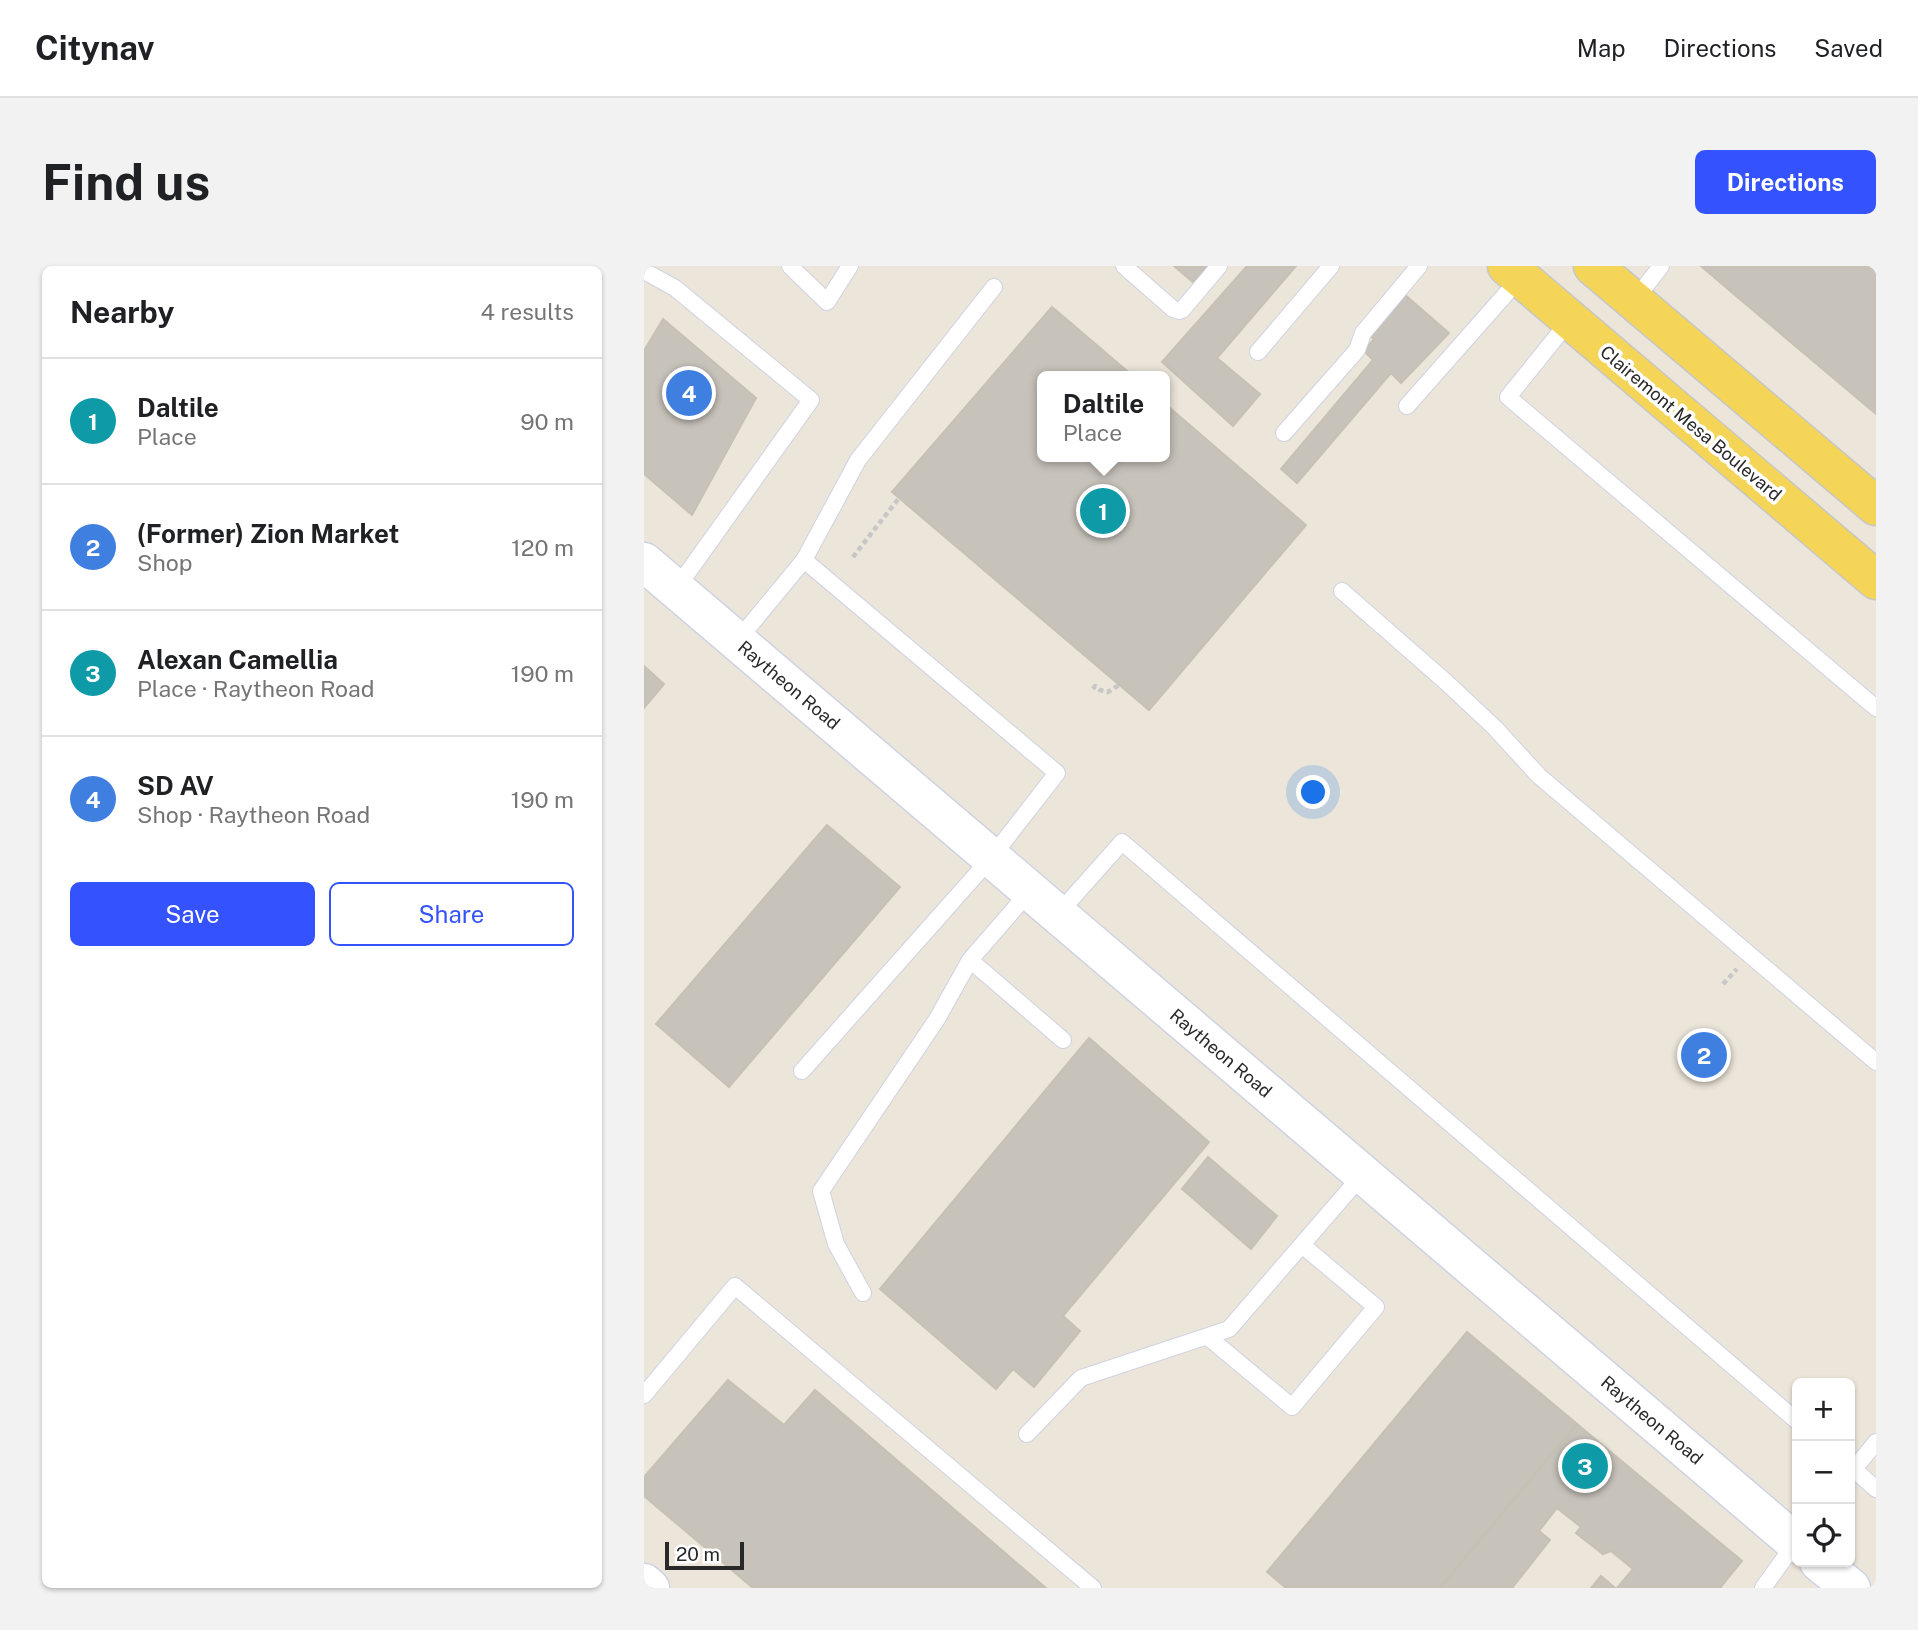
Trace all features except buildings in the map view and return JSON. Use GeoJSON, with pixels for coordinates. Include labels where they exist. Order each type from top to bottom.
{"type":"FeatureCollection","features":[{"type":"Feature","properties":{"kind":"main road"},"geometry":{"type":"LineString","coordinates":[[1593,266],[1869,496]]}},
{"type":"Feature","properties":{"kind":"main road","name":"Clairemont Mesa Boulevard"},"geometry":{"type":"LineString","coordinates":[[1513,272],[1876,580]]}},
{"type":"Feature","properties":{"kind":"street","name":"Raytheon Road"},"geometry":{"type":"LineString","coordinates":[[644,562],[1792,1539]]}},
{"type":"Feature","properties":{"kind":"street","name":"Raytheon Road"},"geometry":{"type":"LineString","coordinates":[[1826,1567],[1851,1588]]}},
{"type":"Feature","properties":{"kind":"street"},"geometry":{"type":"LineString","coordinates":[[644,1583],[650,1588]]}},
{"type":"Feature","properties":{"kind":"lane"},"geometry":{"type":"LineString","coordinates":[[790,266],[827,302],[850,266]]}},
{"type":"Feature","properties":{"kind":"lane"},"geometry":{"type":"LineString","coordinates":[[1124,266],[1173,309],[1179,311],[1219,266]]}},
{"type":"Feature","properties":{"kind":"lane"},"geometry":{"type":"LineString","coordinates":[[1258,352],[1331,266]]}},
{"type":"Feature","properties":{"kind":"lane"},"geometry":{"type":"LineString","coordinates":[[1284,433],[1357,350],[1363,332],[1419,266]]}},
{"type":"Feature","properties":{"kind":"lane"},"geometry":{"type":"LineString","coordinates":[[1634,301],[1661,266]]}},
{"type":"Feature","properties":{"kind":"lane"},"geometry":{"type":"LineString","coordinates":[[644,271],[675,288],[811,400],[676,589]]}},
{"type":"Feature","properties":{"kind":"lane"},"geometry":{"type":"LineString","coordinates":[[1407,406],[1513,272]]}},
{"type":"Feature","properties":{"kind":"lane"},"geometry":{"type":"LineString","coordinates":[[737,641],[804,561],[858,460],[994,287]]}},
{"type":"Feature","properties":{"kind":"lane"},"geometry":{"type":"LineString","coordinates":[[1570,320],[1508,397],[1876,708]]}},
{"type":"Feature","properties":{"kind":"lane"},"geometry":{"type":"LineString","coordinates":[[802,1071],[991,858],[1057,773],[804,561]]}},
{"type":"Feature","properties":{"kind":"lane"},"geometry":{"type":"LineString","coordinates":[[1342,592],[1446,682],[1495,728],[1539,776],[1876,1062]]}},
{"type":"Feature","properties":{"kind":"lane"},"geometry":{"type":"LineString","coordinates":[[863,1293],[836,1244],[821,1191],[937,1019],[970,960],[1122,842],[1792,1417]]}},
{"type":"Feature","properties":{"kind":"lane"},"geometry":{"type":"LineString","coordinates":[[970,960],[1063,1040]]}},
{"type":"Feature","properties":{"kind":"lane"},"geometry":{"type":"LineString","coordinates":[[1027,1434],[1081,1378],[1229,1329],[1363,1174]]}},
{"type":"Feature","properties":{"kind":"lane"},"geometry":{"type":"LineString","coordinates":[[1208,1337],[1292,1407],[1376,1307],[1302,1245]]}},
{"type":"Feature","properties":{"kind":"lane"},"geometry":{"type":"LineString","coordinates":[[644,1395],[735,1286],[1093,1588]]}},
{"type":"Feature","properties":{"kind":"lane"},"geometry":{"type":"LineString","coordinates":[[1855,1466],[1876,1442]]}},
{"type":"Feature","properties":{"kind":"lane"},"geometry":{"type":"LineString","coordinates":[[1855,1473],[1876,1489]]}},
{"type":"Feature","properties":{"kind":"lane"},"geometry":{"type":"LineString","coordinates":[[1763,1588],[1792,1558]]}},
{"type":"Feature","properties":{"kind":"path"},"geometry":{"type":"LineString","coordinates":[[853,557],[899,499]]}},
{"type":"Feature","properties":{"kind":"path"},"geometry":{"type":"LineString","coordinates":[[1093,689],[1095,686],[1108,692],[1119,685]]}},
{"type":"Feature","properties":{"kind":"place","name":"SD AV"},"geometry":{"type":"Point","coordinates":[689,393]}},
{"type":"Feature","properties":{"kind":"place","name":"Daltile"},"geometry":{"type":"Point","coordinates":[1103,511]}},
{"type":"Feature","properties":{"kind":"place","name":"(Former) Zion Market"},"geometry":{"type":"Point","coordinates":[1704,1055]}},
{"type":"Feature","properties":{"kind":"place","name":"Alexan Camellia"},"geometry":{"type":"Point","coordinates":[1585,1466]}}]}
